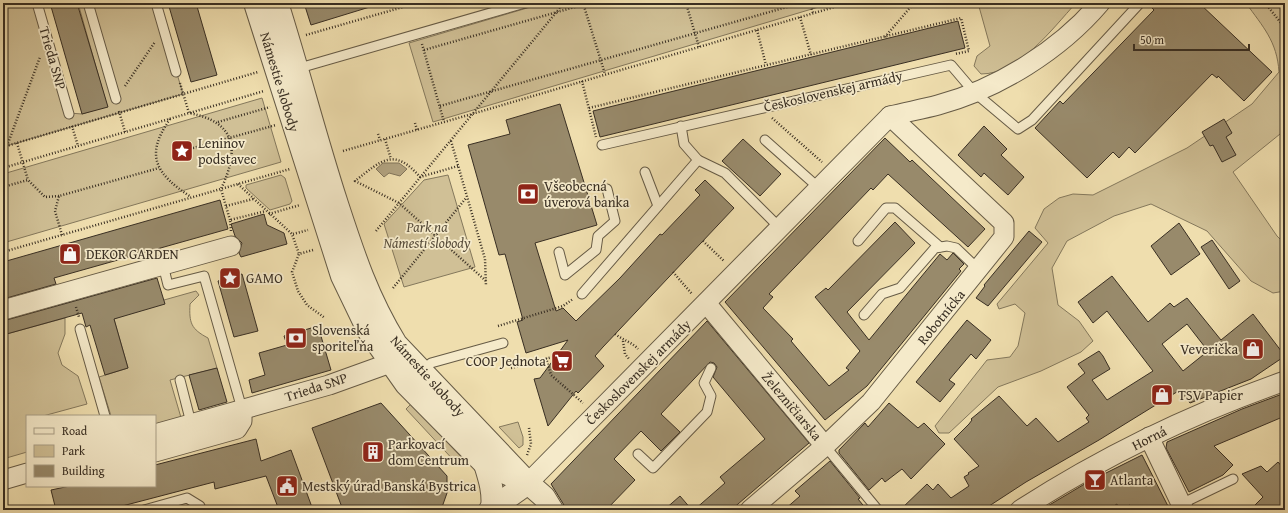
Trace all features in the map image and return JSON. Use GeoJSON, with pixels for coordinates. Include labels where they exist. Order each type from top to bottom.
{"type":"FeatureCollection","features":[{"type":"Feature","properties":{"kind":"street","name":"Námestie slobody"},"geometry":{"type":"LineString","coordinates":[[255,3],[281,68],[324,162],[358,269],[382,321],[406,363],[528,483]]}},
{"type":"Feature","properties":{"kind":"street","name":"Námestie slobody"},"geometry":{"type":"LineString","coordinates":[[277,3],[281,68]]}},
{"type":"Feature","properties":{"kind":"street"},"geometry":{"type":"LineString","coordinates":[[890,116],[939,105],[974,92],[1038,58],[1063,40],[1086,19],[1100,3]]}},
{"type":"Feature","properties":{"kind":"street","name":"Československej armády"},"geometry":{"type":"LineString","coordinates":[[491,509],[528,483],[890,116]]}},
{"type":"Feature","properties":{"kind":"street","name":"Robotnícka"},"geometry":{"type":"LineString","coordinates":[[750,510],[825,446],[871,402],[980,270],[1004,237],[1004,223],[890,116]]}},
{"type":"Feature","properties":{"kind":"street"},"geometry":{"type":"LineString","coordinates":[[3,310],[231,246]]}},
{"type":"Feature","properties":{"kind":"street","name":"Železničiarska"},"geometry":{"type":"LineString","coordinates":[[706,303],[736,346],[825,446]]}},
{"type":"Feature","properties":{"kind":"street","name":"Námestie slobody"},"geometry":{"type":"LineString","coordinates":[[406,363],[406,384],[485,464],[528,483]]}},
{"type":"Feature","properties":{"kind":"street","name":"Trieda SNP"},"geometry":{"type":"LineString","coordinates":[[156,434],[406,363]]}},
{"type":"Feature","properties":{"kind":"street","name":"Horná"},"geometry":{"type":"LineString","coordinates":[[1020,510],[1047,492],[1149,437],[1285,380]]}},
{"type":"Feature","properties":{"kind":"street"},"geometry":{"type":"LineString","coordinates":[[156,452],[237,429],[242,421],[242,409]]}},
{"type":"Feature","properties":{"kind":"street"},"geometry":{"type":"LineString","coordinates":[[1149,437],[1183,507]]}},
{"type":"Feature","properties":{"kind":"street","name":"Námestie slobody"},"geometry":{"type":"LineString","coordinates":[[485,464],[493,498],[491,509]]}},
{"type":"Feature","properties":{"kind":"street"},"geometry":{"type":"LineString","coordinates":[[3,480],[26,473]]}},
{"type":"Feature","properties":{"kind":"street"},"geometry":{"type":"LineString","coordinates":[[528,483],[544,497],[552,510]]}},
{"type":"Feature","properties":{"kind":"lane","name":"Trieda SNP"},"geometry":{"type":"LineString","coordinates":[[36,3],[69,114]]}},
{"type":"Feature","properties":{"kind":"lane"},"geometry":{"type":"LineString","coordinates":[[88,3],[116,99]]}},
{"type":"Feature","properties":{"kind":"lane"},"geometry":{"type":"LineString","coordinates":[[156,3],[176,72]]}},
{"type":"Feature","properties":{"kind":"lane","name":"Námestie slobody"},"geometry":{"type":"LineString","coordinates":[[281,68],[419,34],[525,3]]}},
{"type":"Feature","properties":{"kind":"lane"},"geometry":{"type":"LineString","coordinates":[[974,92],[1018,129],[1032,120],[1140,3]]}},
{"type":"Feature","properties":{"kind":"lane","name":"Československej armády"},"geometry":{"type":"LineString","coordinates":[[602,145],[951,65],[974,92]]}},
{"type":"Feature","properties":{"kind":"lane"},"geometry":{"type":"LineString","coordinates":[[681,126],[684,144],[698,160],[725,173],[780,228]]}},
{"type":"Feature","properties":{"kind":"lane"},"geometry":{"type":"LineString","coordinates":[[766,140],[819,188]]}},
{"type":"Feature","properties":{"kind":"lane"},"geometry":{"type":"LineString","coordinates":[[582,294],[698,160]]}},
{"type":"Feature","properties":{"kind":"lane"},"geometry":{"type":"LineString","coordinates":[[645,172],[658,206]]}},
{"type":"Feature","properties":{"kind":"lane"},"geometry":{"type":"LineString","coordinates":[[559,252],[565,275],[596,250],[598,236],[615,221],[607,189]]}},
{"type":"Feature","properties":{"kind":"lane"},"geometry":{"type":"LineString","coordinates":[[858,241],[886,208],[895,208],[940,247]]}},
{"type":"Feature","properties":{"kind":"lane"},"geometry":{"type":"LineString","coordinates":[[864,315],[882,294],[900,288],[935,248],[947,246],[956,248],[980,270]]}},
{"type":"Feature","properties":{"kind":"lane"},"geometry":{"type":"LineString","coordinates":[[596,250],[609,263]]}},
{"type":"Feature","properties":{"kind":"lane"},"geometry":{"type":"LineString","coordinates":[[163,265],[168,286],[204,276],[242,409]]}},
{"type":"Feature","properties":{"kind":"lane"},"geometry":{"type":"LineString","coordinates":[[80,329],[106,415]]}},
{"type":"Feature","properties":{"kind":"lane"},"geometry":{"type":"LineString","coordinates":[[406,363],[431,363],[503,343]]}},
{"type":"Feature","properties":{"kind":"lane"},"geometry":{"type":"LineString","coordinates":[[638,454],[653,468],[707,412],[711,396],[704,383],[711,368]]}},
{"type":"Feature","properties":{"kind":"lane"},"geometry":{"type":"LineString","coordinates":[[180,380],[191,424]]}},
{"type":"Feature","properties":{"kind":"lane","name":"Železničiarska"},"geometry":{"type":"LineString","coordinates":[[825,446],[878,510]]}},
{"type":"Feature","properties":{"kind":"lane"},"geometry":{"type":"LineString","coordinates":[[1183,507],[1233,479]]}},
{"type":"Feature","properties":{"kind":"lane"},"geometry":{"type":"LineString","coordinates":[[144,510],[187,498],[200,506]]}},
{"type":"Feature","properties":{"kind":"path"},"geometry":{"type":"LineString","coordinates":[[302,36],[417,3]]}},
{"type":"Feature","properties":{"kind":"path"},"geometry":{"type":"LineString","coordinates":[[376,231],[564,3]]}},
{"type":"Feature","properties":{"kind":"path"},"geometry":{"type":"LineString","coordinates":[[424,50],[589,3]]}},
{"type":"Feature","properties":{"kind":"path"},"geometry":{"type":"LineString","coordinates":[[686,3],[699,47]]}},
{"type":"Feature","properties":{"kind":"path"},"geometry":{"type":"LineString","coordinates":[[440,106],[801,3]]}},
{"type":"Feature","properties":{"kind":"path"},"geometry":{"type":"LineString","coordinates":[[810,3],[813,13]]}},
{"type":"Feature","properties":{"kind":"path"},"geometry":{"type":"LineString","coordinates":[[342,151],[848,3]]}},
{"type":"Feature","properties":{"kind":"path"},"geometry":{"type":"LineString","coordinates":[[884,37],[914,3]]}},
{"type":"Feature","properties":{"kind":"path"},"geometry":{"type":"LineString","coordinates":[[1265,3],[1285,28]]}},
{"type":"Feature","properties":{"kind":"path"},"geometry":{"type":"LineString","coordinates":[[583,4],[605,74]]}},
{"type":"Feature","properties":{"kind":"path"},"geometry":{"type":"LineString","coordinates":[[800,17],[811,54]]}},
{"type":"Feature","properties":{"kind":"path"},"geometry":{"type":"LineString","coordinates":[[589,108],[961,18],[968,51],[954,54]]}},
{"type":"Feature","properties":{"kind":"path"},"geometry":{"type":"LineString","coordinates":[[125,132],[116,99],[164,29]]}},
{"type":"Feature","properties":{"kind":"path"},"geometry":{"type":"LineString","coordinates":[[756,30],[766,65]]}},
{"type":"Feature","properties":{"kind":"path"},"geometry":{"type":"LineString","coordinates":[[419,34],[444,122]]}},
{"type":"Feature","properties":{"kind":"path"},"geometry":{"type":"LineString","coordinates":[[7,146],[47,38]]}},
{"type":"Feature","properties":{"kind":"path"},"geometry":{"type":"LineString","coordinates":[[3,147],[183,94],[281,68]]}},
{"type":"Feature","properties":{"kind":"path"},"geometry":{"type":"LineString","coordinates":[[176,72],[189,113]]}},
{"type":"Feature","properties":{"kind":"path"},"geometry":{"type":"LineString","coordinates":[[582,81],[597,139],[602,145]]}},
{"type":"Feature","properties":{"kind":"path"},"geometry":{"type":"LineString","coordinates":[[3,168],[268,90]]}},
{"type":"Feature","properties":{"kind":"path"},"geometry":{"type":"LineString","coordinates":[[217,123],[273,106]]}},
{"type":"Feature","properties":{"kind":"path"},"geometry":{"type":"LineString","coordinates":[[760,108],[834,173]]}},
{"type":"Feature","properties":{"kind":"path"},"geometry":{"type":"LineString","coordinates":[[189,113],[206,116],[217,123],[230,138],[232,153],[229,172],[221,188],[230,220],[229,224],[234,242],[231,246]]}},
{"type":"Feature","properties":{"kind":"path"},"geometry":{"type":"LineString","coordinates":[[69,114],[78,146]]}},
{"type":"Feature","properties":{"kind":"path"},"geometry":{"type":"LineString","coordinates":[[171,119],[161,133],[156,149],[159,168],[168,180],[192,197]]}},
{"type":"Feature","properties":{"kind":"path"},"geometry":{"type":"LineString","coordinates":[[415,123],[417,130]]}},
{"type":"Feature","properties":{"kind":"path"},"geometry":{"type":"LineString","coordinates":[[193,148],[268,127]]}},
{"type":"Feature","properties":{"kind":"path"},"geometry":{"type":"LineString","coordinates":[[378,134],[380,140]]}},
{"type":"Feature","properties":{"kind":"path"},"geometry":{"type":"LineString","coordinates":[[385,139],[390,159]]}},
{"type":"Feature","properties":{"kind":"path"},"geometry":{"type":"LineString","coordinates":[[451,140],[485,260],[486,286]]}},
{"type":"Feature","properties":{"kind":"path"},"geometry":{"type":"LineString","coordinates":[[17,143],[28,180],[45,197],[59,196],[159,168]]}},
{"type":"Feature","properties":{"kind":"path"},"geometry":{"type":"LineString","coordinates":[[420,177],[410,165],[400,160],[390,159],[376,164],[355,181],[399,203],[486,281]]}},
{"type":"Feature","properties":{"kind":"path"},"geometry":{"type":"LineString","coordinates":[[420,177],[458,166]]}},
{"type":"Feature","properties":{"kind":"path"},"geometry":{"type":"LineString","coordinates":[[3,252],[290,168]]}},
{"type":"Feature","properties":{"kind":"path"},"geometry":{"type":"LineString","coordinates":[[3,186],[28,180]]}},
{"type":"Feature","properties":{"kind":"path"},"geometry":{"type":"LineString","coordinates":[[238,184],[269,214],[293,234],[299,254],[292,272],[298,291],[307,305],[325,318]]}},
{"type":"Feature","properties":{"kind":"path"},"geometry":{"type":"LineString","coordinates":[[59,196],[54,212],[62,235]]}},
{"type":"Feature","properties":{"kind":"path"},"geometry":{"type":"LineString","coordinates":[[393,288],[467,198]]}},
{"type":"Feature","properties":{"kind":"path"},"geometry":{"type":"LineString","coordinates":[[226,206],[253,199]]}},
{"type":"Feature","properties":{"kind":"path"},"geometry":{"type":"LineString","coordinates":[[269,214],[301,205]]}},
{"type":"Feature","properties":{"kind":"path"},"geometry":{"type":"LineString","coordinates":[[230,220],[266,211]]}},
{"type":"Feature","properties":{"kind":"path"},"geometry":{"type":"LineString","coordinates":[[293,234],[308,230]]}},
{"type":"Feature","properties":{"kind":"path"},"geometry":{"type":"LineString","coordinates":[[703,241],[736,273]]}},
{"type":"Feature","properties":{"kind":"path"},"geometry":{"type":"LineString","coordinates":[[299,254],[313,250]]}},
{"type":"Feature","properties":{"kind":"path"},"geometry":{"type":"LineString","coordinates":[[674,272],[681,281]]}},
{"type":"Feature","properties":{"kind":"path"},"geometry":{"type":"LineString","coordinates":[[72,291],[82,327],[80,329]]}},
{"type":"Feature","properties":{"kind":"path"},"geometry":{"type":"LineString","coordinates":[[498,326],[563,306],[582,294]]}},
{"type":"Feature","properties":{"kind":"path"},"geometry":{"type":"LineString","coordinates":[[615,334],[623,341]]}},
{"type":"Feature","properties":{"kind":"path"},"geometry":{"type":"LineString","coordinates":[[511,368],[556,356]]}},
{"type":"Feature","properties":{"kind":"path"},"geometry":{"type":"LineString","coordinates":[[546,358],[551,375],[596,414]]}},
{"type":"Feature","properties":{"kind":"path"},"geometry":{"type":"LineString","coordinates":[[526,459],[531,444],[529,428]]}},
{"type":"Feature","properties":{"kind":"green space"},"geometry":{"type":"Polygon","coordinates":[[[3,3],[37,3],[69,113],[82,114],[107,106],[78,3],[156,3],[183,94],[3,147],[3,3]]]}},
{"type":"Feature","properties":{"kind":"green space"},"geometry":{"type":"Polygon","coordinates":[[[544,3],[832,3],[433,122],[409,43],[544,3]]]}},
{"type":"Feature","properties":{"kind":"green space"},"geometry":{"type":"Polygon","coordinates":[[[978,3],[1076,3],[1034,48],[1021,58],[1008,67],[995,72],[981,74],[974,66],[977,56],[990,46],[978,3]]]}},
{"type":"Feature","properties":{"kind":"green space"},"geometry":{"type":"Polygon","coordinates":[[[1246,3],[1285,3],[1285,130],[1233,172],[1277,236],[1285,244],[1285,291],[1273,293],[1251,281],[1207,231],[1151,204],[1114,216],[1067,241],[1052,268],[1058,305],[1079,321],[1093,341],[1081,352],[1041,371],[998,387],[949,433],[939,433],[935,426],[987,360],[1010,357],[1018,346],[1025,313],[1015,304],[999,309],[997,304],[1048,243],[1035,228],[1044,209],[1059,198],[1073,194],[1093,195],[1187,148],[1252,104],[1279,72],[1278,61],[1272,43],[1246,3]]]}},
{"type":"Feature","properties":{"kind":"green space"},"geometry":{"type":"Polygon","coordinates":[[[262,98],[281,162],[3,243],[3,174],[262,98]]]}},
{"type":"Feature","properties":{"kind":"green space"},"geometry":{"type":"Polygon","coordinates":[[[281,175],[285,178],[292,201],[290,204],[270,210],[246,188],[246,185],[281,175]]]}},
{"type":"Feature","properties":{"kind":"green space","name":"Park na Námestí slobody"},"geometry":{"type":"Polygon","coordinates":[[[448,175],[475,267],[404,287],[384,224],[424,180],[448,175]]]}},
{"type":"Feature","properties":{"kind":"green space"},"geometry":{"type":"Polygon","coordinates":[[[196,291],[199,295],[190,304],[192,325],[198,332],[208,338],[217,368],[170,380],[182,421],[156,429],[156,415],[111,415],[99,377],[128,368],[114,319],[164,300],[196,291]]]}},
{"type":"Feature","properties":{"kind":"green space"},"geometry":{"type":"Polygon","coordinates":[[[65,318],[65,334],[58,353],[62,365],[78,376],[87,404],[47,415],[26,415],[26,452],[3,459],[3,335],[65,318]]]}},
{"type":"Feature","properties":{"kind":"green space"},"geometry":{"type":"Polygon","coordinates":[[[411,404],[464,460],[458,465],[406,409],[411,404]]]}},
{"type":"Feature","properties":{"kind":"green space"},"geometry":{"type":"Polygon","coordinates":[[[518,422],[523,437],[523,445],[519,448],[499,427],[518,422]]]}},
{"type":"Feature","properties":{"kind":"shaded area"},"geometry":{"type":"Polygon","coordinates":[[[383,163],[399,163],[407,169],[400,176],[389,173],[384,177],[376,169],[383,163]]]}},
{"type":"Feature","properties":{"kind":"building"},"geometry":{"type":"Polygon","coordinates":[[[50,3],[77,3],[108,107],[82,114],[50,3]]]}},
{"type":"Feature","properties":{"kind":"building"},"geometry":{"type":"Polygon","coordinates":[[[168,3],[196,3],[217,75],[191,82],[168,3]]]}},
{"type":"Feature","properties":{"kind":"building"},"geometry":{"type":"Polygon","coordinates":[[[304,3],[373,3],[373,6],[311,25],[304,3]]]}},
{"type":"Feature","properties":{"kind":"building"},"geometry":{"type":"Polygon","coordinates":[[[1147,3],[1199,3],[1272,72],[1244,101],[1218,76],[1217,78],[1212,74],[1135,153],[1129,147],[1119,158],[1113,152],[1087,178],[1035,128],[1060,101],[1063,104],[1154,10],[1147,3]]]}},
{"type":"Feature","properties":{"kind":"building"},"geometry":{"type":"Polygon","coordinates":[[[958,21],[965,48],[600,137],[593,111],[958,21]]]}},
{"type":"Feature","properties":{"kind":"building"},"geometry":{"type":"Polygon","coordinates":[[[560,104],[597,225],[535,243],[556,311],[563,308],[576,321],[700,195],[695,190],[705,180],[734,208],[595,356],[604,366],[578,393],[576,391],[548,426],[534,379],[540,378],[568,340],[526,353],[517,322],[523,320],[505,254],[499,255],[468,145],[510,134],[506,120],[560,104]]]}},
{"type":"Feature","properties":{"kind":"building"},"geometry":{"type":"Polygon","coordinates":[[[1224,119],[1232,133],[1226,137],[1236,155],[1222,162],[1213,145],[1210,146],[1202,132],[1224,119]]]}},
{"type":"Feature","properties":{"kind":"building"},"geometry":{"type":"Polygon","coordinates":[[[984,126],[1007,149],[1001,155],[1024,177],[1008,195],[984,173],[981,177],[958,155],[984,126]]]}},
{"type":"Feature","properties":{"kind":"building"},"geometry":{"type":"Polygon","coordinates":[[[885,138],[910,162],[912,160],[985,229],[968,247],[888,174],[873,190],[871,188],[769,294],[773,297],[763,308],[793,339],[791,341],[829,386],[849,370],[846,368],[860,351],[815,297],[826,288],[828,290],[895,222],[915,243],[847,312],[869,340],[940,254],[947,260],[953,253],[964,264],[959,269],[961,271],[867,386],[825,420],[725,302],[885,138]]]}},
{"type":"Feature","properties":{"kind":"building"},"geometry":{"type":"Polygon","coordinates":[[[743,139],[781,174],[760,196],[722,161],[743,139]]]}},
{"type":"Feature","properties":{"kind":"building"},"geometry":{"type":"Polygon","coordinates":[[[220,200],[228,229],[54,278],[56,284],[3,299],[3,262],[220,200]]]}},
{"type":"Feature","properties":{"kind":"building"},"geometry":{"type":"Polygon","coordinates":[[[264,214],[267,225],[284,233],[287,244],[241,257],[239,253],[242,243],[235,236],[231,224],[264,214]]]}},
{"type":"Feature","properties":{"kind":"building"},"geometry":{"type":"Polygon","coordinates":[[[1179,223],[1200,254],[1171,275],[1151,246],[1179,223]]]}},
{"type":"Feature","properties":{"kind":"building"},"geometry":{"type":"Polygon","coordinates":[[[1029,231],[1042,242],[988,306],[976,298],[985,286],[984,285],[1029,231]]]}},
{"type":"Feature","properties":{"kind":"building"},"geometry":{"type":"Polygon","coordinates":[[[1212,240],[1240,281],[1229,289],[1201,247],[1212,240]]]}},
{"type":"Feature","properties":{"kind":"building"},"geometry":{"type":"Polygon","coordinates":[[[242,274],[258,331],[234,337],[218,281],[242,274]]]}},
{"type":"Feature","properties":{"kind":"building"},"geometry":{"type":"Polygon","coordinates":[[[1112,276],[1148,322],[1170,303],[1174,307],[1187,298],[1221,340],[1253,314],[1285,356],[1251,379],[1190,403],[1180,390],[1099,440],[1026,482],[983,510],[900,510],[927,484],[933,490],[938,484],[951,498],[969,486],[964,477],[979,466],[954,439],[969,424],[972,420],[971,419],[999,396],[1027,426],[1036,418],[1058,442],[1089,422],[1086,418],[1089,415],[1067,387],[1085,373],[1078,364],[1099,351],[1110,369],[1092,380],[1107,400],[1153,371],[1107,311],[1093,323],[1078,302],[1112,276]],[[1187,324],[1162,344],[1183,371],[1208,351],[1187,324]]]}},
{"type":"Feature","properties":{"kind":"building"},"geometry":{"type":"Polygon","coordinates":[[[157,278],[165,304],[114,319],[128,368],[105,375],[90,325],[86,327],[82,313],[3,335],[3,321],[157,278]]]}},
{"type":"Feature","properties":{"kind":"building"},"geometry":{"type":"Polygon","coordinates":[[[967,320],[991,340],[976,359],[971,354],[949,380],[955,384],[940,402],[916,382],[967,320]]]}},
{"type":"Feature","properties":{"kind":"building"},"geometry":{"type":"Polygon","coordinates":[[[707,321],[809,443],[731,510],[694,510],[725,483],[720,477],[765,439],[713,377],[717,367],[714,363],[710,362],[661,414],[680,432],[661,451],[641,431],[614,459],[635,480],[606,510],[567,510],[551,484],[707,321]]]}},
{"type":"Feature","properties":{"kind":"building"},"geometry":{"type":"Polygon","coordinates":[[[318,326],[331,370],[252,393],[249,380],[265,375],[259,353],[287,345],[284,336],[318,326]]]}},
{"type":"Feature","properties":{"kind":"building"},"geometry":{"type":"Polygon","coordinates":[[[217,368],[227,402],[199,410],[189,375],[217,368]]]}},
{"type":"Feature","properties":{"kind":"building"},"geometry":{"type":"Polygon","coordinates":[[[1285,393],[1285,416],[1214,446],[1233,465],[1223,475],[1189,492],[1166,448],[1167,442],[1242,409],[1285,393]]]}},
{"type":"Feature","properties":{"kind":"building","name":"Parkovací dom Centrum"},"geometry":{"type":"Polygon","coordinates":[[[381,403],[447,476],[447,493],[441,510],[343,510],[312,428],[381,403]]]}},
{"type":"Feature","properties":{"kind":"building"},"geometry":{"type":"Polygon","coordinates":[[[889,403],[918,428],[924,423],[945,444],[911,479],[902,469],[885,482],[882,478],[869,490],[839,453],[839,450],[865,423],[868,427],[889,403]]]}},
{"type":"Feature","properties":{"kind":"building"},"geometry":{"type":"Polygon","coordinates":[[[256,439],[261,461],[291,450],[313,510],[279,510],[266,476],[215,489],[214,482],[107,510],[56,510],[51,490],[65,487],[156,487],[156,465],[256,439]]]}},
{"type":"Feature","properties":{"kind":"building"},"geometry":{"type":"Polygon","coordinates":[[[1142,455],[1170,510],[1132,510],[1130,505],[1119,509],[1117,504],[1107,510],[1041,510],[1088,482],[1142,455]]]}},
{"type":"Feature","properties":{"kind":"building"},"geometry":{"type":"Polygon","coordinates":[[[830,461],[860,498],[858,499],[867,510],[784,510],[800,496],[795,491],[830,461]]]}},
{"type":"Feature","properties":{"kind":"building"},"geometry":{"type":"Polygon","coordinates":[[[1278,462],[1285,470],[1285,510],[1250,510],[1263,497],[1242,474],[1261,466],[1267,472],[1278,462]]]}},
{"type":"Feature","properties":{"kind":"building"},"geometry":{"type":"Polygon","coordinates":[[[680,496],[692,510],[664,510],[680,496]]]}},
{"type":"Feature","properties":{"kind":"place","name":"Leninov podstavec"},"geometry":{"type":"Point","coordinates":[182,151]}},
{"type":"Feature","properties":{"kind":"place","name":"Všeobecná úverová banka"},"geometry":{"type":"Point","coordinates":[528,194]}},
{"type":"Feature","properties":{"kind":"place","name":"DEKOR GARDEN"},"geometry":{"type":"Point","coordinates":[70,254]}},
{"type":"Feature","properties":{"kind":"place","name":"GAMO"},"geometry":{"type":"Point","coordinates":[230,278]}},
{"type":"Feature","properties":{"kind":"place","name":"Slovenská sporiteľňa"},"geometry":{"type":"Point","coordinates":[296,338]}},
{"type":"Feature","properties":{"kind":"place","name":"Veverička"},"geometry":{"type":"Point","coordinates":[1253,349]}},
{"type":"Feature","properties":{"kind":"place","name":"COOP Jednota"},"geometry":{"type":"Point","coordinates":[562,361]}},
{"type":"Feature","properties":{"kind":"place","name":"TSV Papier"},"geometry":{"type":"Point","coordinates":[1162,395]}},
{"type":"Feature","properties":{"kind":"place","name":"Parkovací dom Centrum"},"geometry":{"type":"Point","coordinates":[373,452]}},
{"type":"Feature","properties":{"kind":"place","name":"Atlanta"},"geometry":{"type":"Point","coordinates":[1095,480]}},
{"type":"Feature","properties":{"kind":"place","name":"Mestský úrad Banská Bystrica"},"geometry":{"type":"Point","coordinates":[287,486]}}]}
